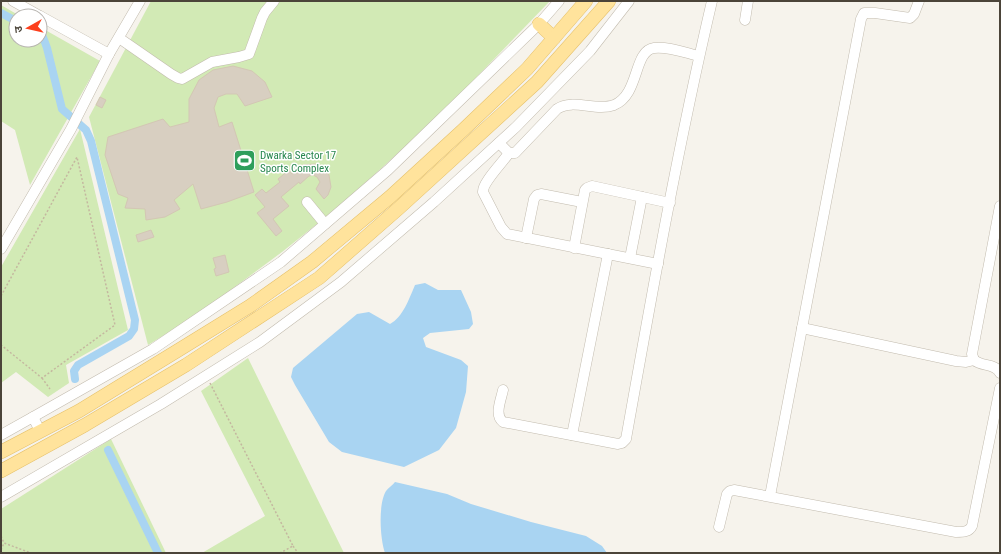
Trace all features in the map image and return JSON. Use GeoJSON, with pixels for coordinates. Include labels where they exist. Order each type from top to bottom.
{"type":"FeatureCollection","features":[{"type":"Feature","properties":{"kind":"main road"},"geometry":{"type":"LineString","coordinates":[[2,448],[79,411],[250,306],[312,262],[390,197],[462,131],[527,69],[586,1]]}},
{"type":"Feature","properties":{"kind":"main road"},"geometry":{"type":"LineString","coordinates":[[1,471],[85,425],[186,365],[318,278],[399,208],[537,82],[609,1]]}},
{"type":"Feature","properties":{"kind":"main road"},"geometry":{"type":"LineString","coordinates":[[539,24],[554,38]]}},
{"type":"Feature","properties":{"kind":"street"},"geometry":{"type":"LineString","coordinates":[[12,1],[25,8]]}},
{"type":"Feature","properties":{"kind":"street"},"geometry":{"type":"LineString","coordinates":[[1,250],[79,114],[109,54],[140,1]]}},
{"type":"Feature","properties":{"kind":"street"},"geometry":{"type":"LineString","coordinates":[[119,38],[176,77],[182,79],[212,62],[249,54],[262,18],[274,1]]}},
{"type":"Feature","properties":{"kind":"street"},"geometry":{"type":"LineString","coordinates":[[1,435],[153,350],[281,262],[388,170],[539,24],[559,1]]}},
{"type":"Feature","properties":{"kind":"street"},"geometry":{"type":"LineString","coordinates":[[1,497],[161,404],[260,342],[341,282],[434,202],[516,127],[590,51],[629,1]]}},
{"type":"Feature","properties":{"kind":"street"},"geometry":{"type":"LineString","coordinates":[[503,390],[498,415],[503,422],[618,444],[622,443],[626,439],[658,264],[699,56],[712,1]]}},
{"type":"Feature","properties":{"kind":"street"},"geometry":{"type":"LineString","coordinates":[[745,20],[748,1]]}},
{"type":"Feature","properties":{"kind":"street"},"geometry":{"type":"LineString","coordinates":[[770,496],[861,19],[864,13],[871,12],[910,18],[914,14],[919,1]]}},
{"type":"Feature","properties":{"kind":"street"},"geometry":{"type":"LineString","coordinates":[[48,20],[109,54]]}},
{"type":"Feature","properties":{"kind":"street"},"geometry":{"type":"LineString","coordinates":[[499,143],[509,153],[515,153],[559,107],[572,105],[614,105],[622,99],[631,88],[643,55],[650,49],[663,48],[699,56]]}},
{"type":"Feature","properties":{"kind":"street"},"geometry":{"type":"LineString","coordinates":[[509,153],[488,179],[482,189],[504,231],[511,235],[658,264]]}},
{"type":"Feature","properties":{"kind":"street"},"geometry":{"type":"LineString","coordinates":[[574,248],[584,190],[587,188],[592,186],[670,203]]}},
{"type":"Feature","properties":{"kind":"street"},"geometry":{"type":"LineString","coordinates":[[526,238],[534,200],[537,195],[541,194],[582,202]]}},
{"type":"Feature","properties":{"kind":"street"},"geometry":{"type":"LineString","coordinates":[[630,258],[642,197]]}},
{"type":"Feature","properties":{"kind":"street"},"geometry":{"type":"LineString","coordinates":[[307,202],[325,224]]}},
{"type":"Feature","properties":{"kind":"street"},"geometry":{"type":"LineString","coordinates":[[1000,206],[972,354],[974,360],[982,365],[994,367],[998,369],[1000,373]]}},
{"type":"Feature","properties":{"kind":"street"},"geometry":{"type":"LineString","coordinates":[[572,435],[608,254]]}},
{"type":"Feature","properties":{"kind":"street"},"geometry":{"type":"LineString","coordinates":[[802,328],[956,361],[966,362],[974,360]]}},
{"type":"Feature","properties":{"kind":"street"},"geometry":{"type":"LineString","coordinates":[[719,527],[727,494],[730,491],[738,490],[956,532],[964,532],[969,530],[972,526],[1000,388]]}},
{"type":"Feature","properties":{"kind":"street"},"geometry":{"type":"LineString","coordinates":[[33,417],[40,431]]}},
{"type":"Feature","properties":{"kind":"street"},"geometry":{"type":"LineString","coordinates":[[2,448],[13,464]]}},
{"type":"Feature","properties":{"kind":"path"},"geometry":{"type":"LineString","coordinates":[[1,296],[77,157],[115,325],[42,378]]}},
{"type":"Feature","properties":{"kind":"path"},"geometry":{"type":"LineString","coordinates":[[1,344],[42,378],[50,389]]}},
{"type":"Feature","properties":{"kind":"path"},"geometry":{"type":"LineString","coordinates":[[206,376],[293,546],[298,553]]}},
{"type":"Feature","properties":{"kind":"path"},"geometry":{"type":"LineString","coordinates":[[1,536],[4,543],[1,550]]}},
{"type":"Feature","properties":{"kind":"path"},"geometry":{"type":"LineString","coordinates":[[4,543],[31,553]]}},
{"type":"Feature","properties":{"kind":"path"},"geometry":{"type":"LineString","coordinates":[[280,553],[293,546]]}},
{"type":"Feature","properties":{"kind":"green space","name":"Dwarka Sector 17 Sports Complex"},"geometry":{"type":"Polygon","coordinates":[[[151,1],[550,1],[440,115],[342,204],[282,252],[194,317],[148,345],[89,117],[151,1]]]}},
{"type":"Feature","properties":{"kind":"green space"},"geometry":{"type":"Polygon","coordinates":[[[1,5],[8,9],[8,48],[48,48],[48,32],[100,61],[30,185],[15,130],[1,121],[1,5]]]}},
{"type":"Feature","properties":{"kind":"green space"},"geometry":{"type":"Polygon","coordinates":[[[80,129],[128,330],[66,365],[69,383],[48,397],[16,372],[1,383],[1,267],[80,129]]]}},
{"type":"Feature","properties":{"kind":"green space"},"geometry":{"type":"Polygon","coordinates":[[[248,358],[344,553],[202,553],[265,516],[201,391],[248,358]]]}},
{"type":"Feature","properties":{"kind":"green space"},"geometry":{"type":"Polygon","coordinates":[[[111,439],[166,553],[1,553],[1,509],[111,439]]]}},
{"type":"Feature","properties":{"kind":"water"},"geometry":{"type":"Polygon","coordinates":[[[425,283],[438,290],[461,290],[471,312],[473,324],[469,329],[430,333],[423,338],[426,347],[461,360],[468,366],[466,392],[456,428],[439,450],[404,467],[342,452],[329,442],[295,385],[291,377],[293,368],[357,314],[369,312],[390,324],[395,321],[408,302],[415,285],[425,283]]]}},
{"type":"Feature","properties":{"kind":"water"},"geometry":{"type":"Polygon","coordinates":[[[395,482],[447,494],[471,504],[531,522],[586,536],[602,546],[607,553],[385,553],[381,531],[382,504],[386,491],[395,482]]]}},
{"type":"Feature","properties":{"kind":"building"},"geometry":{"type":"Polygon","coordinates":[[[233,66],[252,71],[265,82],[272,97],[245,106],[237,94],[226,94],[218,97],[214,108],[219,127],[232,122],[254,192],[227,202],[201,209],[193,184],[174,200],[180,209],[165,217],[146,220],[145,209],[125,208],[128,198],[118,194],[105,155],[108,137],[163,119],[170,127],[189,122],[189,99],[199,80],[213,70],[233,66]]]}},
{"type":"Feature","properties":{"kind":"building"},"geometry":{"type":"Polygon","coordinates":[[[100,97],[106,100],[102,108],[96,105],[100,97]]]}},
{"type":"Feature","properties":{"kind":"building"},"geometry":{"type":"Polygon","coordinates":[[[315,164],[323,167],[329,175],[331,187],[328,195],[324,199],[316,189],[320,182],[317,177],[313,175],[309,176],[300,184],[299,182],[281,197],[289,206],[273,219],[282,231],[276,236],[257,213],[265,207],[255,195],[262,189],[266,193],[280,182],[278,179],[289,170],[292,174],[303,165],[315,164]]]}},
{"type":"Feature","properties":{"kind":"building"},"geometry":{"type":"Polygon","coordinates":[[[151,230],[154,237],[138,242],[136,235],[151,230]]]}},
{"type":"Feature","properties":{"kind":"building"},"geometry":{"type":"Polygon","coordinates":[[[225,255],[229,272],[216,276],[214,269],[216,268],[213,258],[225,255]]]}},
{"type":"Feature","properties":{"kind":"waterway"},"geometry":{"type":"LineString","coordinates":[[1,13],[8,17]]}},
{"type":"Feature","properties":{"kind":"waterway"},"geometry":{"type":"LineString","coordinates":[[47,48],[62,109],[86,130],[91,141],[135,320],[134,329],[129,336],[78,365],[74,371],[75,379]]}},
{"type":"Feature","properties":{"kind":"waterway"},"geometry":{"type":"LineString","coordinates":[[108,450],[158,553]]}},
{"type":"Feature","properties":{"kind":"place","name":"Dwarka Sector 17 Sports Complex"},"geometry":{"type":"Point","coordinates":[245,161]}}]}
